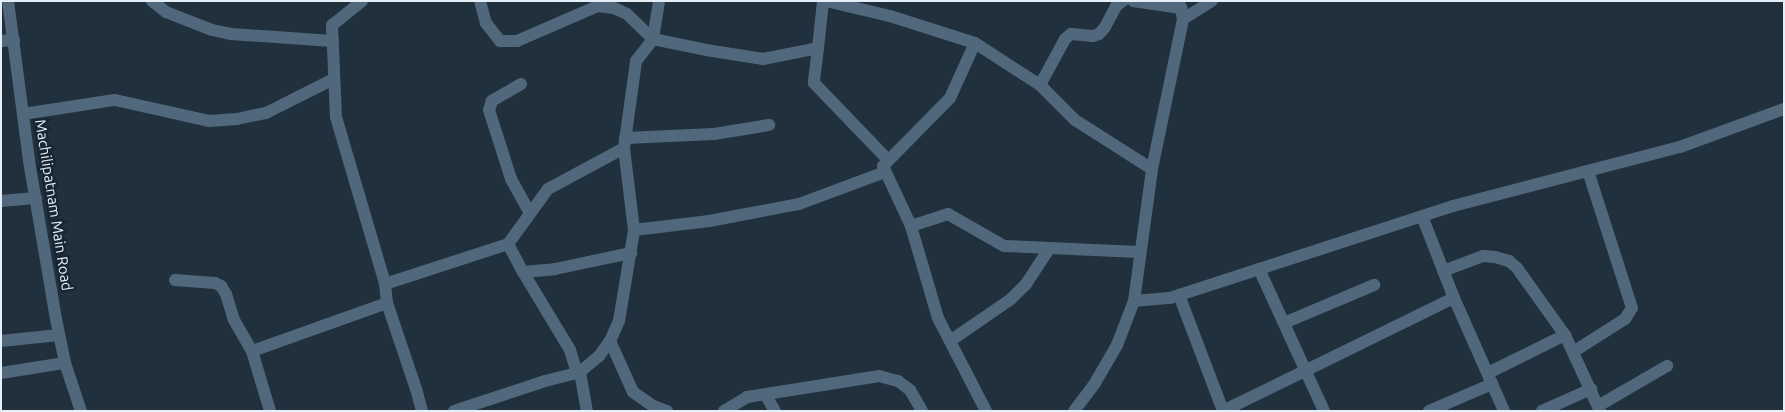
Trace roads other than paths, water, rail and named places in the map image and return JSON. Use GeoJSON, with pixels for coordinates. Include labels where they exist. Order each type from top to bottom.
{"type":"FeatureCollection","features":[{"type":"Feature","properties":{"kind":"street","name":"Machilipatnam Main Road"},"geometry":{"type":"LineString","coordinates":[[8,1],[7,40],[23,114],[59,335],[65,363],[80,411]]}},
{"type":"Feature","properties":{"kind":"street"},"geometry":{"type":"LineString","coordinates":[[152,1],[166,12],[222,32],[333,41]]}},
{"type":"Feature","properties":{"kind":"street"},"geometry":{"type":"LineString","coordinates":[[362,1],[332,25],[336,117],[385,284],[387,303],[422,411]]}},
{"type":"Feature","properties":{"kind":"street"},"geometry":{"type":"LineString","coordinates":[[480,1],[486,23],[500,41],[517,41],[598,6],[614,8],[627,14],[653,39],[706,50],[763,58],[818,48]]}},
{"type":"Feature","properties":{"kind":"street"},"geometry":{"type":"LineString","coordinates":[[454,411],[545,381],[579,372],[599,356],[610,341],[619,320],[634,230],[624,143],[636,61],[653,39],[659,1]]}},
{"type":"Feature","properties":{"kind":"street"},"geometry":{"type":"LineString","coordinates":[[986,411],[938,318],[911,226],[887,166],[814,82],[824,1],[890,16],[974,43],[1040,86],[1075,120],[1152,169]]}},
{"type":"Feature","properties":{"kind":"street"},"geometry":{"type":"LineString","coordinates":[[1040,86],[1065,39],[1071,34],[1076,33],[1093,36],[1099,34],[1116,6],[1123,1]]}},
{"type":"Feature","properties":{"kind":"street"},"geometry":{"type":"LineString","coordinates":[[1133,1],[1181,10],[1212,1]]}},
{"type":"Feature","properties":{"kind":"street"},"geometry":{"type":"LineString","coordinates":[[1074,411],[1095,383],[1117,345],[1134,301],[1139,252],[1152,169],[1181,10]]}},
{"type":"Feature","properties":{"kind":"street"},"geometry":{"type":"LineString","coordinates":[[634,230],[709,221],[799,204],[887,166],[950,98],[974,43]]}},
{"type":"Feature","properties":{"kind":"street"},"geometry":{"type":"LineString","coordinates":[[23,114],[115,100],[209,121],[237,119],[266,113],[334,79]]}},
{"type":"Feature","properties":{"kind":"street"},"geometry":{"type":"LineString","coordinates":[[521,84],[492,101],[489,110],[511,179],[530,214]]}},
{"type":"Feature","properties":{"kind":"street"},"geometry":{"type":"LineString","coordinates":[[1134,301],[1154,300],[1179,295],[1422,216],[1680,147],[1784,110]]}},
{"type":"Feature","properties":{"kind":"street"},"geometry":{"type":"LineString","coordinates":[[385,284],[508,244],[548,190],[624,143],[714,134],[768,125]]}},
{"type":"Feature","properties":{"kind":"street"},"geometry":{"type":"LineString","coordinates":[[1573,352],[1626,319],[1632,308],[1588,171]]}},
{"type":"Feature","properties":{"kind":"street"},"geometry":{"type":"LineString","coordinates":[[1,201],[36,198]]}},
{"type":"Feature","properties":{"kind":"street"},"geometry":{"type":"LineString","coordinates":[[911,226],[948,214],[1004,246],[1139,252]]}},
{"type":"Feature","properties":{"kind":"street"},"geometry":{"type":"LineString","coordinates":[[1422,216],[1443,272],[1504,411]]}},
{"type":"Feature","properties":{"kind":"street"},"geometry":{"type":"LineString","coordinates":[[508,244],[570,350],[579,372],[587,411]]}},
{"type":"Feature","properties":{"kind":"street"},"geometry":{"type":"LineString","coordinates":[[950,341],[1010,299],[1026,284],[1049,249]]}},
{"type":"Feature","properties":{"kind":"street"},"geometry":{"type":"LineString","coordinates":[[523,272],[555,269],[631,253]]}},
{"type":"Feature","properties":{"kind":"street"},"geometry":{"type":"LineString","coordinates":[[1443,272],[1483,256],[1495,256],[1509,261],[1517,268],[1565,335],[1599,408],[1667,366]]}},
{"type":"Feature","properties":{"kind":"street"},"geometry":{"type":"LineString","coordinates":[[1259,269],[1324,411]]}},
{"type":"Feature","properties":{"kind":"street"},"geometry":{"type":"LineString","coordinates":[[175,280],[215,283],[221,286],[226,294],[234,320],[252,351],[270,411]]}},
{"type":"Feature","properties":{"kind":"street"},"geometry":{"type":"LineString","coordinates":[[1284,323],[1374,285]]}},
{"type":"Feature","properties":{"kind":"street"},"geometry":{"type":"LineString","coordinates":[[1179,295],[1223,411],[1454,298]]}},
{"type":"Feature","properties":{"kind":"street"},"geometry":{"type":"LineString","coordinates":[[252,351],[387,303]]}},
{"type":"Feature","properties":{"kind":"street"},"geometry":{"type":"LineString","coordinates":[[1,341],[59,335]]}},
{"type":"Feature","properties":{"kind":"street"},"geometry":{"type":"LineString","coordinates":[[1429,411],[1490,379],[1565,335]]}},
{"type":"Feature","properties":{"kind":"street"},"geometry":{"type":"LineString","coordinates":[[610,341],[633,392],[653,406],[667,411]]}},
{"type":"Feature","properties":{"kind":"street"},"geometry":{"type":"LineString","coordinates":[[1,372],[65,363]]}},
{"type":"Feature","properties":{"kind":"street"},"geometry":{"type":"LineString","coordinates":[[724,411],[747,398],[880,376],[898,381],[910,390],[922,411]]}},
{"type":"Feature","properties":{"kind":"street"},"geometry":{"type":"LineString","coordinates":[[1542,411],[1591,389]]}},
{"type":"Feature","properties":{"kind":"street"},"geometry":{"type":"LineString","coordinates":[[766,396],[775,411]]}}]}
